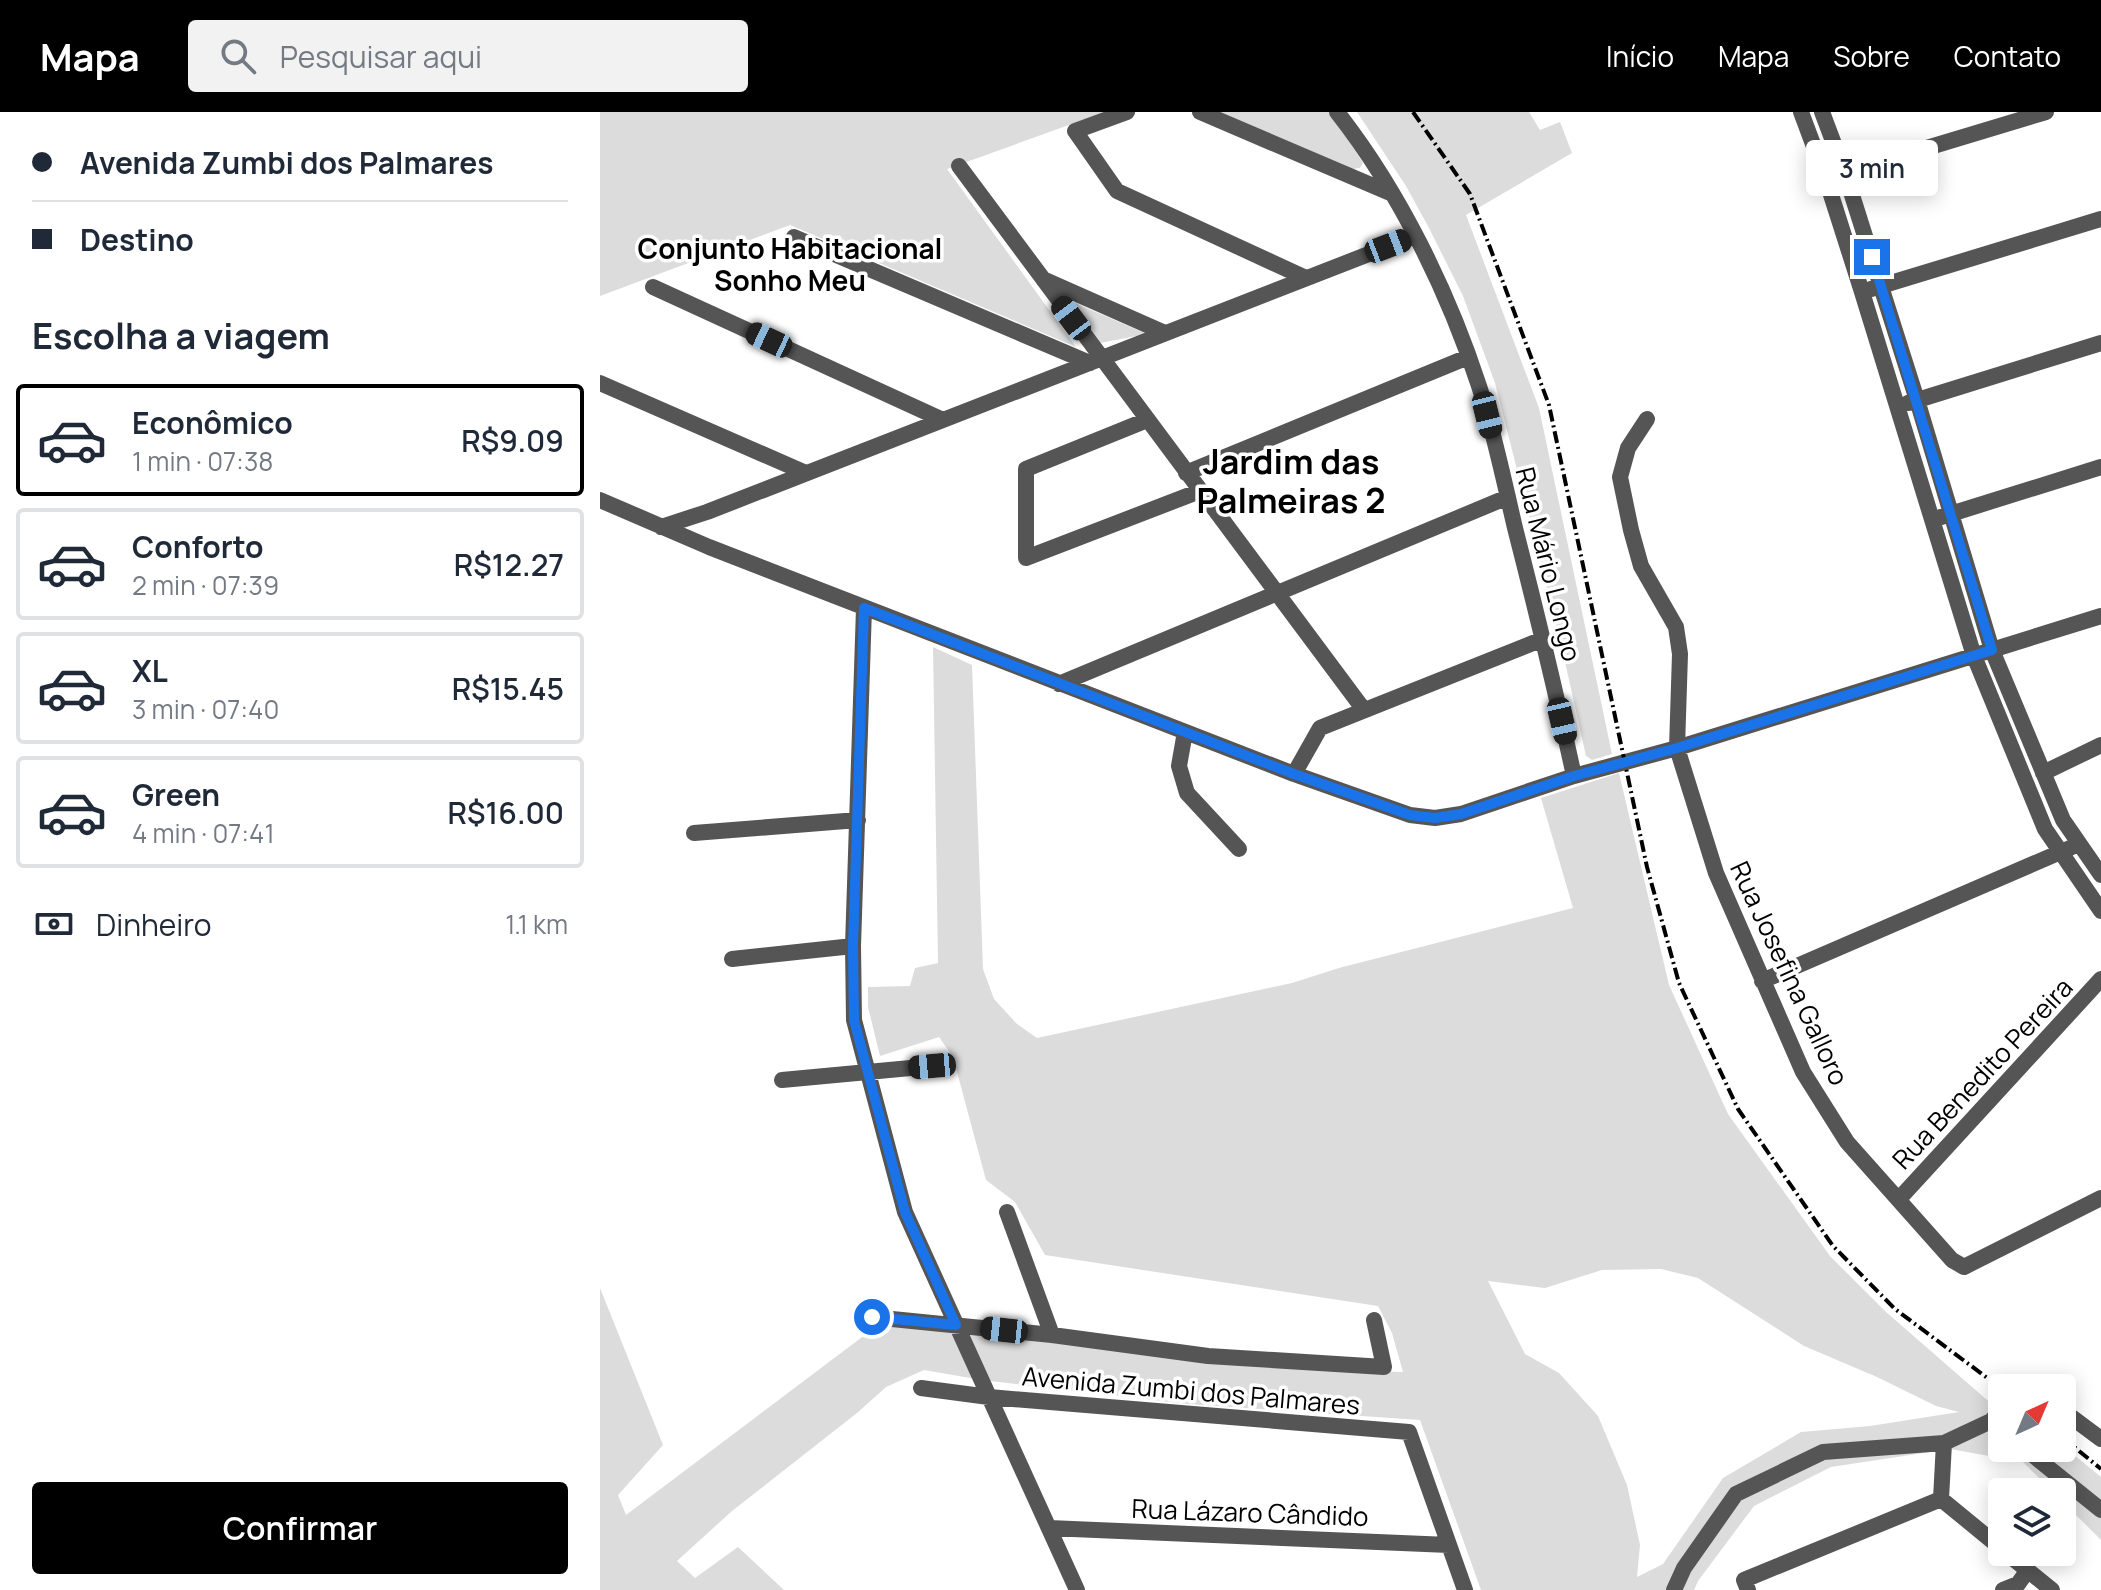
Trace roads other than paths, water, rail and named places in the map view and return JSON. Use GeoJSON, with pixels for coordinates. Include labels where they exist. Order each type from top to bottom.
{"type":"FeatureCollection","features":[{"type":"Feature","properties":{"kind":"street"},"geometry":{"type":"LineString","coordinates":[[1127,112],[1075,131],[1117,191],[1306,278]]}},
{"type":"Feature","properties":{"kind":"street"},"geometry":{"type":"LineString","coordinates":[[1200,112],[1392,194]]}},
{"type":"Feature","properties":{"kind":"street","name":"Rua Mário Longo"},"geometry":{"type":"LineString","coordinates":[[1337,112],[1392,194],[1415,236],[1448,302],[1468,357],[1508,497],[1574,776]]}},
{"type":"Feature","properties":{"kind":"street"},"geometry":{"type":"LineString","coordinates":[[1801,112],[1862,292],[1974,656],[2045,829],[2095,890],[2101,911]]}},
{"type":"Feature","properties":{"kind":"street"},"geometry":{"type":"LineString","coordinates":[[1822,112],[1881,285],[1992,650],[2063,820],[2101,875]]}},
{"type":"Feature","properties":{"kind":"street"},"geometry":{"type":"LineString","coordinates":[[1826,179],[2046,112]]}},
{"type":"Feature","properties":{"kind":"street"},"geometry":{"type":"LineString","coordinates":[[959,166],[1042,278],[1096,360],[1147,420],[1364,710]]}},
{"type":"Feature","properties":{"kind":"street"},"geometry":{"type":"LineString","coordinates":[[1862,292],[2101,219]]}},
{"type":"Feature","properties":{"kind":"street"},"geometry":{"type":"LineString","coordinates":[[661,527],[707,512],[1415,236]]}},
{"type":"Feature","properties":{"kind":"street"},"geometry":{"type":"LineString","coordinates":[[794,237],[1096,360]]}},
{"type":"Feature","properties":{"kind":"street"},"geometry":{"type":"LineString","coordinates":[[1042,278],[1165,333]]}},
{"type":"Feature","properties":{"kind":"street"},"geometry":{"type":"LineString","coordinates":[[653,287],[943,420]]}},
{"type":"Feature","properties":{"kind":"street"},"geometry":{"type":"LineString","coordinates":[[1897,407],[2101,343]]}},
{"type":"Feature","properties":{"kind":"street"},"geometry":{"type":"LineString","coordinates":[[1186,473],[1468,357]]}},
{"type":"Feature","properties":{"kind":"street"},"geometry":{"type":"LineString","coordinates":[[600,383],[806,473]]}},
{"type":"Feature","properties":{"kind":"street","name":"Rua Josefina Galloro"},"geometry":{"type":"LineString","coordinates":[[1647,419],[1628,448],[1620,477],[1641,566],[1676,627],[1680,654],[1677,748],[1716,873],[1803,1072],[1847,1142],[1952,1260],[1964,1267],[2101,1198]]}},
{"type":"Feature","properties":{"kind":"street"},"geometry":{"type":"LineString","coordinates":[[1147,420],[1026,469],[1026,558],[1200,491]]}},
{"type":"Feature","properties":{"kind":"street"},"geometry":{"type":"LineString","coordinates":[[1932,519],[2101,467]]}},
{"type":"Feature","properties":{"kind":"street"},"geometry":{"type":"LineString","coordinates":[[1059,684],[1508,497]]}},
{"type":"Feature","properties":{"kind":"street"},"geometry":{"type":"LineString","coordinates":[[600,500],[709,547],[1294,774],[1410,815],[1435,818],[1461,814],[1574,776],[1677,748],[2101,616]]}},
{"type":"Feature","properties":{"kind":"street"},"geometry":{"type":"LineString","coordinates":[[707,512],[709,547]]}},
{"type":"Feature","properties":{"kind":"street"},"geometry":{"type":"LineString","coordinates":[[864,608],[853,946],[854,1020],[905,1212],[1077,1590]]}},
{"type":"Feature","properties":{"kind":"street"},"geometry":{"type":"LineString","coordinates":[[1294,774],[1320,728],[1543,639]]}},
{"type":"Feature","properties":{"kind":"street"},"geometry":{"type":"LineString","coordinates":[[1185,732],[1179,766],[1187,793],[1239,849]]}},
{"type":"Feature","properties":{"kind":"street"},"geometry":{"type":"LineString","coordinates":[[2043,773],[2101,745]]}},
{"type":"Feature","properties":{"kind":"street"},"geometry":{"type":"LineString","coordinates":[[694,833],[858,820]]}},
{"type":"Feature","properties":{"kind":"street"},"geometry":{"type":"LineString","coordinates":[[1762,981],[2079,844]]}},
{"type":"Feature","properties":{"kind":"street"},"geometry":{"type":"LineString","coordinates":[[732,959],[853,946]]}},
{"type":"Feature","properties":{"kind":"street","name":"Rua Benedito Pereira"},"geometry":{"type":"LineString","coordinates":[[1899,1199],[2101,979]]}},
{"type":"Feature","properties":{"kind":"street"},"geometry":{"type":"LineString","coordinates":[[782,1080],[932,1066]]}},
{"type":"Feature","properties":{"kind":"street"},"geometry":{"type":"LineString","coordinates":[[1007,1212],[1052,1335]]}},
{"type":"Feature","properties":{"kind":"street","name":"Avenida Zumbi dos Palmares"},"geometry":{"type":"LineString","coordinates":[[872,1317],[1052,1335],[1208,1356],[1384,1367],[1374,1320]]}},
{"type":"Feature","properties":{"kind":"street","name":"Avenida Zumbi dos Palmares"},"geometry":{"type":"LineString","coordinates":[[921,1388],[989,1397],[1409,1432],[1449,1545]]}},
{"type":"Feature","properties":{"kind":"street"},"geometry":{"type":"LineString","coordinates":[[2076,1420],[2101,1439]]}},
{"type":"Feature","properties":{"kind":"street"},"geometry":{"type":"LineString","coordinates":[[1674,1590],[1684,1568],[1736,1494],[1823,1452],[1944,1443],[1988,1424]]}},
{"type":"Feature","properties":{"kind":"street"},"geometry":{"type":"LineString","coordinates":[[1941,1499],[1944,1443]]}},
{"type":"Feature","properties":{"kind":"street"},"geometry":{"type":"LineString","coordinates":[[2041,1462],[2101,1510]]}},
{"type":"Feature","properties":{"kind":"street"},"geometry":{"type":"LineString","coordinates":[[1941,1499],[1988,1538]]}},
{"type":"Feature","properties":{"kind":"street"},"geometry":{"type":"LineString","coordinates":[[1748,1590],[1744,1580],[1941,1499]]}},
{"type":"Feature","properties":{"kind":"street","name":"Rua Lázaro Cândido"},"geometry":{"type":"LineString","coordinates":[[1049,1528],[1449,1545]]}},
{"type":"Feature","properties":{"kind":"street"},"geometry":{"type":"LineString","coordinates":[[1449,1545],[1465,1590]]}},
{"type":"Feature","properties":{"kind":"street"},"geometry":{"type":"LineString","coordinates":[[2023,1566],[2052,1590]]}},
{"type":"Feature","properties":{"kind":"street"},"geometry":{"type":"LineString","coordinates":[[2003,1590],[2018,1584],[2028,1570]]}},
{"type":"Feature","properties":{"kind":"railway"},"geometry":{"type":"LineString","coordinates":[[1413,112],[1470,194],[1549,405],[1647,867],[1679,983],[1738,1109],[1833,1246],[1895,1309],[1988,1379]]}},
{"type":"Feature","properties":{"kind":"railway"},"geometry":{"type":"LineString","coordinates":[[2076,1448],[2101,1469]]}},
{"type":"Feature","properties":{"kind":"district","name":"Conjunto Habitacional Sonho Meu"},"geometry":{"type":"Point","coordinates":[790,264]}},
{"type":"Feature","properties":{"kind":"district","name":"Jardim das Palmeiras 2"},"geometry":{"type":"Point","coordinates":[1291,480]}}]}
